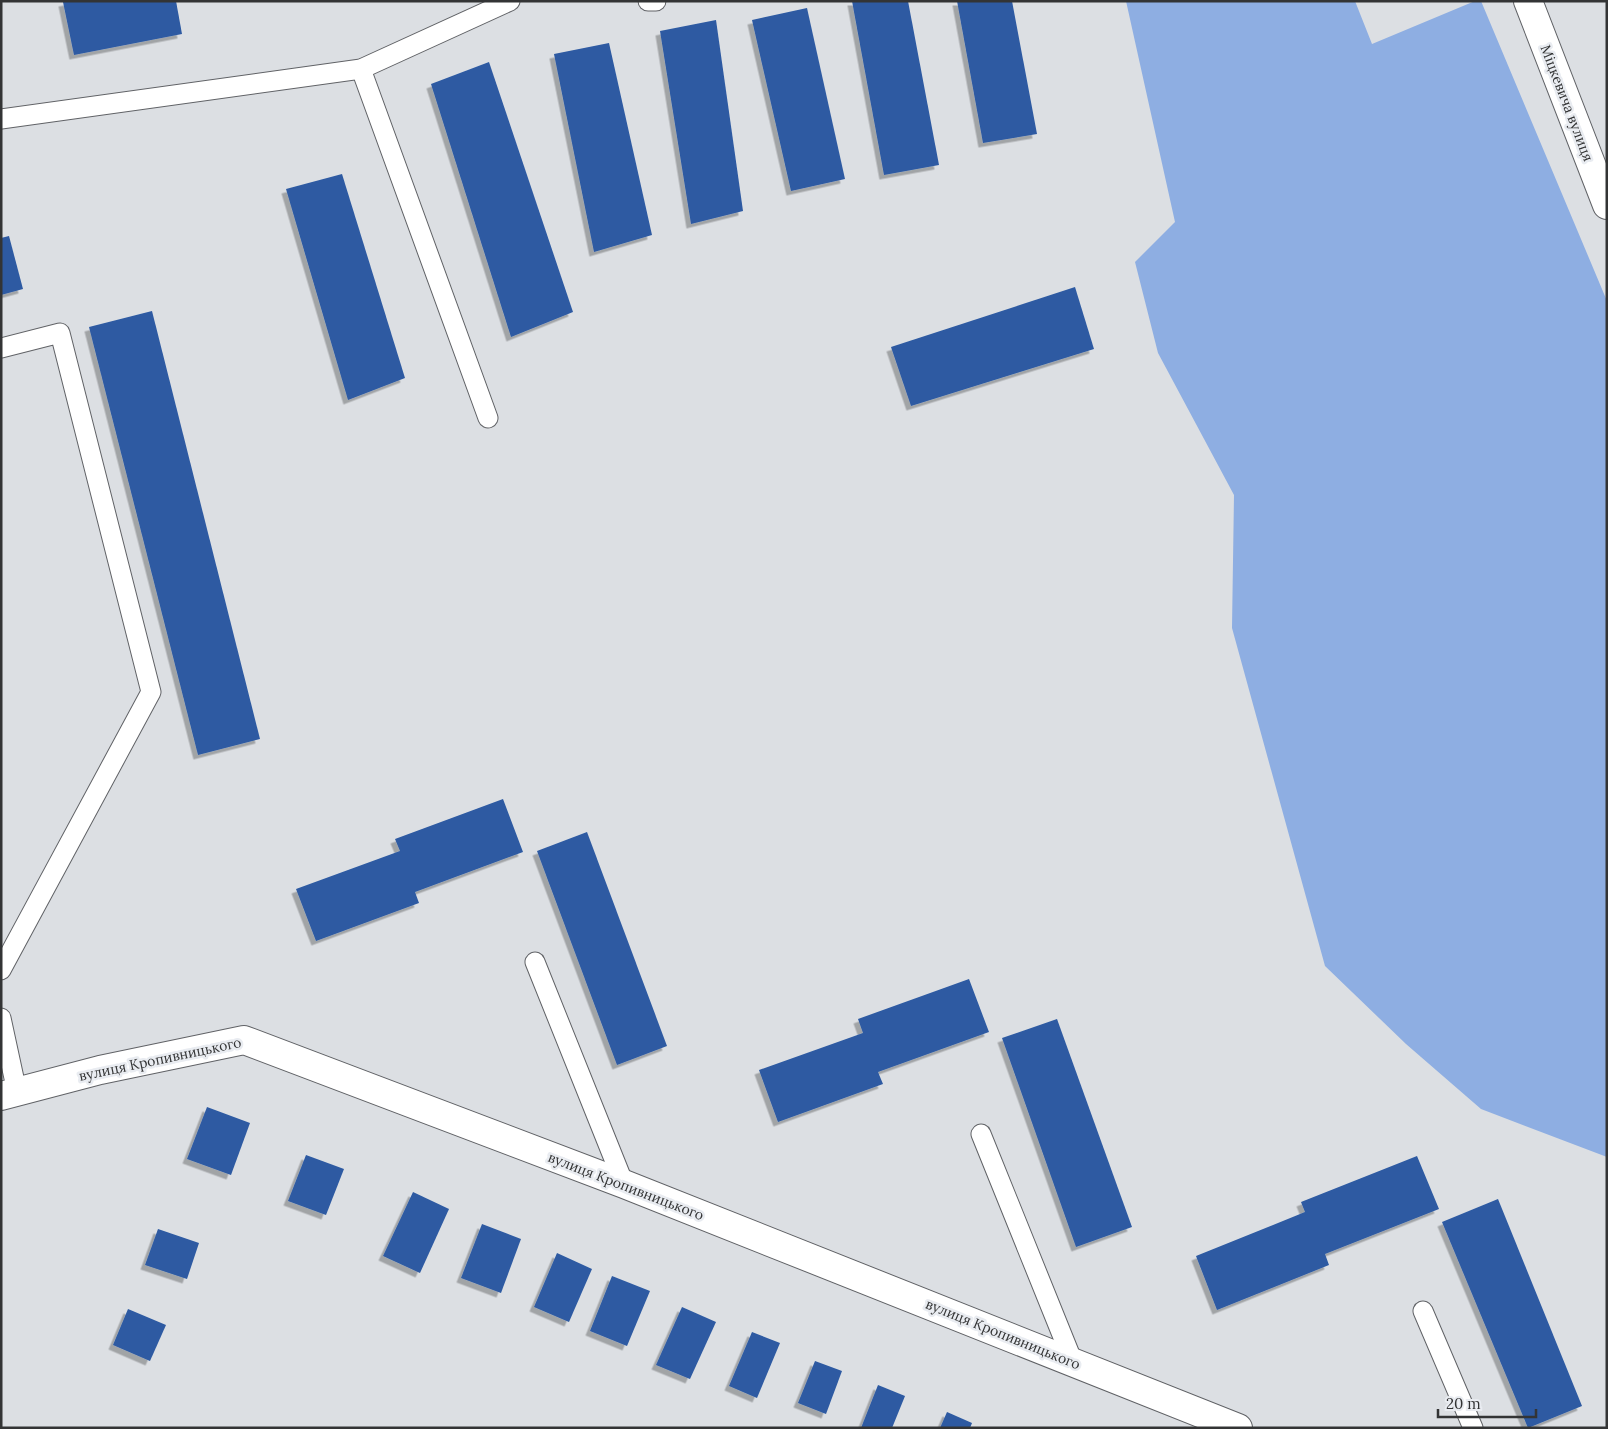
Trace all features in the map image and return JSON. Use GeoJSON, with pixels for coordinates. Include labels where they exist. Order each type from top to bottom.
{"type":"FeatureCollection","features":[{"type":"Feature","properties":{"kind":"street","name":"Міцкевича вулиця"},"geometry":{"type":"LineString","coordinates":[[1528,1],[1607,205]]}},
{"type":"Feature","properties":{"kind":"street","name":"вулиця Кропивницького"},"geometry":{"type":"LineString","coordinates":[[9,1094],[100,1070],[244,1040],[624,1184],[1238,1428]]}},
{"type":"Feature","properties":{"kind":"lane"},"geometry":{"type":"LineString","coordinates":[[1,119],[361,69],[510,1]]}},
{"type":"Feature","properties":{"kind":"lane"},"geometry":{"type":"LineString","coordinates":[[648,1],[656,1]]}},
{"type":"Feature","properties":{"kind":"lane"},"geometry":{"type":"LineString","coordinates":[[361,69],[488,418]]}},
{"type":"Feature","properties":{"kind":"lane"},"geometry":{"type":"LineString","coordinates":[[1,348],[60,333],[151,692],[1,970]]}},
{"type":"Feature","properties":{"kind":"lane"},"geometry":{"type":"LineString","coordinates":[[535,962],[624,1184]]}},
{"type":"Feature","properties":{"kind":"lane"},"geometry":{"type":"LineString","coordinates":[[1,1018],[9,1094]]}},
{"type":"Feature","properties":{"kind":"lane"},"geometry":{"type":"LineString","coordinates":[[981,1134],[1073,1362]]}},
{"type":"Feature","properties":{"kind":"lane"},"geometry":{"type":"LineString","coordinates":[[1423,1311],[1473,1428]]}},
{"type":"Feature","properties":{"kind":"shaded area"},"geometry":{"type":"Polygon","coordinates":[[[1126,1],[1355,1],[1372,44],[1475,1],[1481,1],[1607,301],[1607,1157],[1481,1109],[1406,1044],[1325,966],[1232,628],[1234,495],[1158,353],[1135,262],[1175,222],[1126,1]]]}},
{"type":"Feature","properties":{"kind":"building"},"geometry":{"type":"Polygon","coordinates":[[[176,1],[182,34],[74,55],[63,2],[176,1]]]}},
{"type":"Feature","properties":{"kind":"building"},"geometry":{"type":"Polygon","coordinates":[[[852,1],[908,1],[939,165],[884,175],[852,1]]]}},
{"type":"Feature","properties":{"kind":"building"},"geometry":{"type":"Polygon","coordinates":[[[957,1],[1012,1],[1037,134],[983,143],[957,1]]]}},
{"type":"Feature","properties":{"kind":"building"},"geometry":{"type":"Polygon","coordinates":[[[807,8],[845,179],[791,191],[752,20],[807,8]]]}},
{"type":"Feature","properties":{"kind":"building"},"geometry":{"type":"Polygon","coordinates":[[[716,20],[743,211],[691,224],[660,31],[716,20]]]}},
{"type":"Feature","properties":{"kind":"building"},"geometry":{"type":"Polygon","coordinates":[[[609,43],[652,235],[594,252],[554,54],[609,43]]]}},
{"type":"Feature","properties":{"kind":"building"},"geometry":{"type":"Polygon","coordinates":[[[489,62],[573,312],[511,337],[431,84],[489,62]]]}},
{"type":"Feature","properties":{"kind":"building"},"geometry":{"type":"Polygon","coordinates":[[[342,174],[405,378],[348,400],[286,189],[342,174]]]}},
{"type":"Feature","properties":{"kind":"building"},"geometry":{"type":"Polygon","coordinates":[[[9,236],[23,289],[1,295],[1,238],[9,236]]]}},
{"type":"Feature","properties":{"kind":"building"},"geometry":{"type":"Polygon","coordinates":[[[1075,287],[1094,349],[911,406],[891,347],[1075,287]]]}},
{"type":"Feature","properties":{"kind":"building"},"geometry":{"type":"Polygon","coordinates":[[[152,311],[260,739],[198,755],[89,327],[152,311]]]}},
{"type":"Feature","properties":{"kind":"building"},"geometry":{"type":"Polygon","coordinates":[[[503,799],[523,852],[415,892],[419,903],[316,941],[296,889],[400,851],[395,839],[503,799]]]}},
{"type":"Feature","properties":{"kind":"building"},"geometry":{"type":"Polygon","coordinates":[[[587,832],[667,1046],[617,1065],[537,851],[587,832]]]}},
{"type":"Feature","properties":{"kind":"building"},"geometry":{"type":"Polygon","coordinates":[[[969,979],[989,1032],[878,1072],[883,1084],[778,1122],[759,1070],[863,1033],[858,1019],[969,979]]]}},
{"type":"Feature","properties":{"kind":"building"},"geometry":{"type":"Polygon","coordinates":[[[1057,1019],[1132,1227],[1076,1247],[1002,1038],[1057,1019]]]}},
{"type":"Feature","properties":{"kind":"building"},"geometry":{"type":"Polygon","coordinates":[[[207,1107],[250,1123],[231,1175],[187,1159],[207,1107]]]}},
{"type":"Feature","properties":{"kind":"building"},"geometry":{"type":"Polygon","coordinates":[[[306,1155],[344,1169],[326,1215],[288,1201],[306,1155]]]}},
{"type":"Feature","properties":{"kind":"building"},"geometry":{"type":"Polygon","coordinates":[[[1417,1156],[1439,1209],[1325,1254],[1329,1265],[1217,1310],[1196,1256],[1305,1212],[1301,1202],[1417,1156]]]}},
{"type":"Feature","properties":{"kind":"building"},"geometry":{"type":"Polygon","coordinates":[[[413,1192],[449,1209],[420,1273],[383,1256],[413,1192]]]}},
{"type":"Feature","properties":{"kind":"building"},"geometry":{"type":"Polygon","coordinates":[[[1498,1199],[1582,1406],[1528,1428],[1442,1222],[1498,1199]]]}},
{"type":"Feature","properties":{"kind":"building"},"geometry":{"type":"Polygon","coordinates":[[[482,1224],[521,1239],[501,1293],[461,1278],[482,1224]]]}},
{"type":"Feature","properties":{"kind":"building"},"geometry":{"type":"Polygon","coordinates":[[[158,1229],[199,1243],[187,1279],[145,1265],[158,1229]]]}},
{"type":"Feature","properties":{"kind":"building"},"geometry":{"type":"Polygon","coordinates":[[[557,1253],[592,1269],[569,1322],[534,1307],[557,1253]]]}},
{"type":"Feature","properties":{"kind":"building"},"geometry":{"type":"Polygon","coordinates":[[[612,1276],[650,1291],[627,1346],[590,1331],[612,1276]]]}},
{"type":"Feature","properties":{"kind":"building"},"geometry":{"type":"Polygon","coordinates":[[[682,1307],[716,1322],[690,1379],[656,1365],[682,1307]]]}},
{"type":"Feature","properties":{"kind":"building"},"geometry":{"type":"Polygon","coordinates":[[[128,1309],[166,1325],[150,1361],[113,1345],[128,1309]]]}},
{"type":"Feature","properties":{"kind":"building"},"geometry":{"type":"Polygon","coordinates":[[[752,1332],[780,1343],[757,1398],[729,1386],[752,1332]]]}},
{"type":"Feature","properties":{"kind":"building"},"geometry":{"type":"Polygon","coordinates":[[[815,1361],[842,1371],[826,1414],[798,1403],[815,1361]]]}},
{"type":"Feature","properties":{"kind":"building"},"geometry":{"type":"Polygon","coordinates":[[[878,1385],[905,1396],[892,1428],[861,1428],[878,1385]]]}},
{"type":"Feature","properties":{"kind":"building"},"geometry":{"type":"Polygon","coordinates":[[[947,1412],[972,1423],[970,1428],[940,1428],[947,1412]]]}}]}
